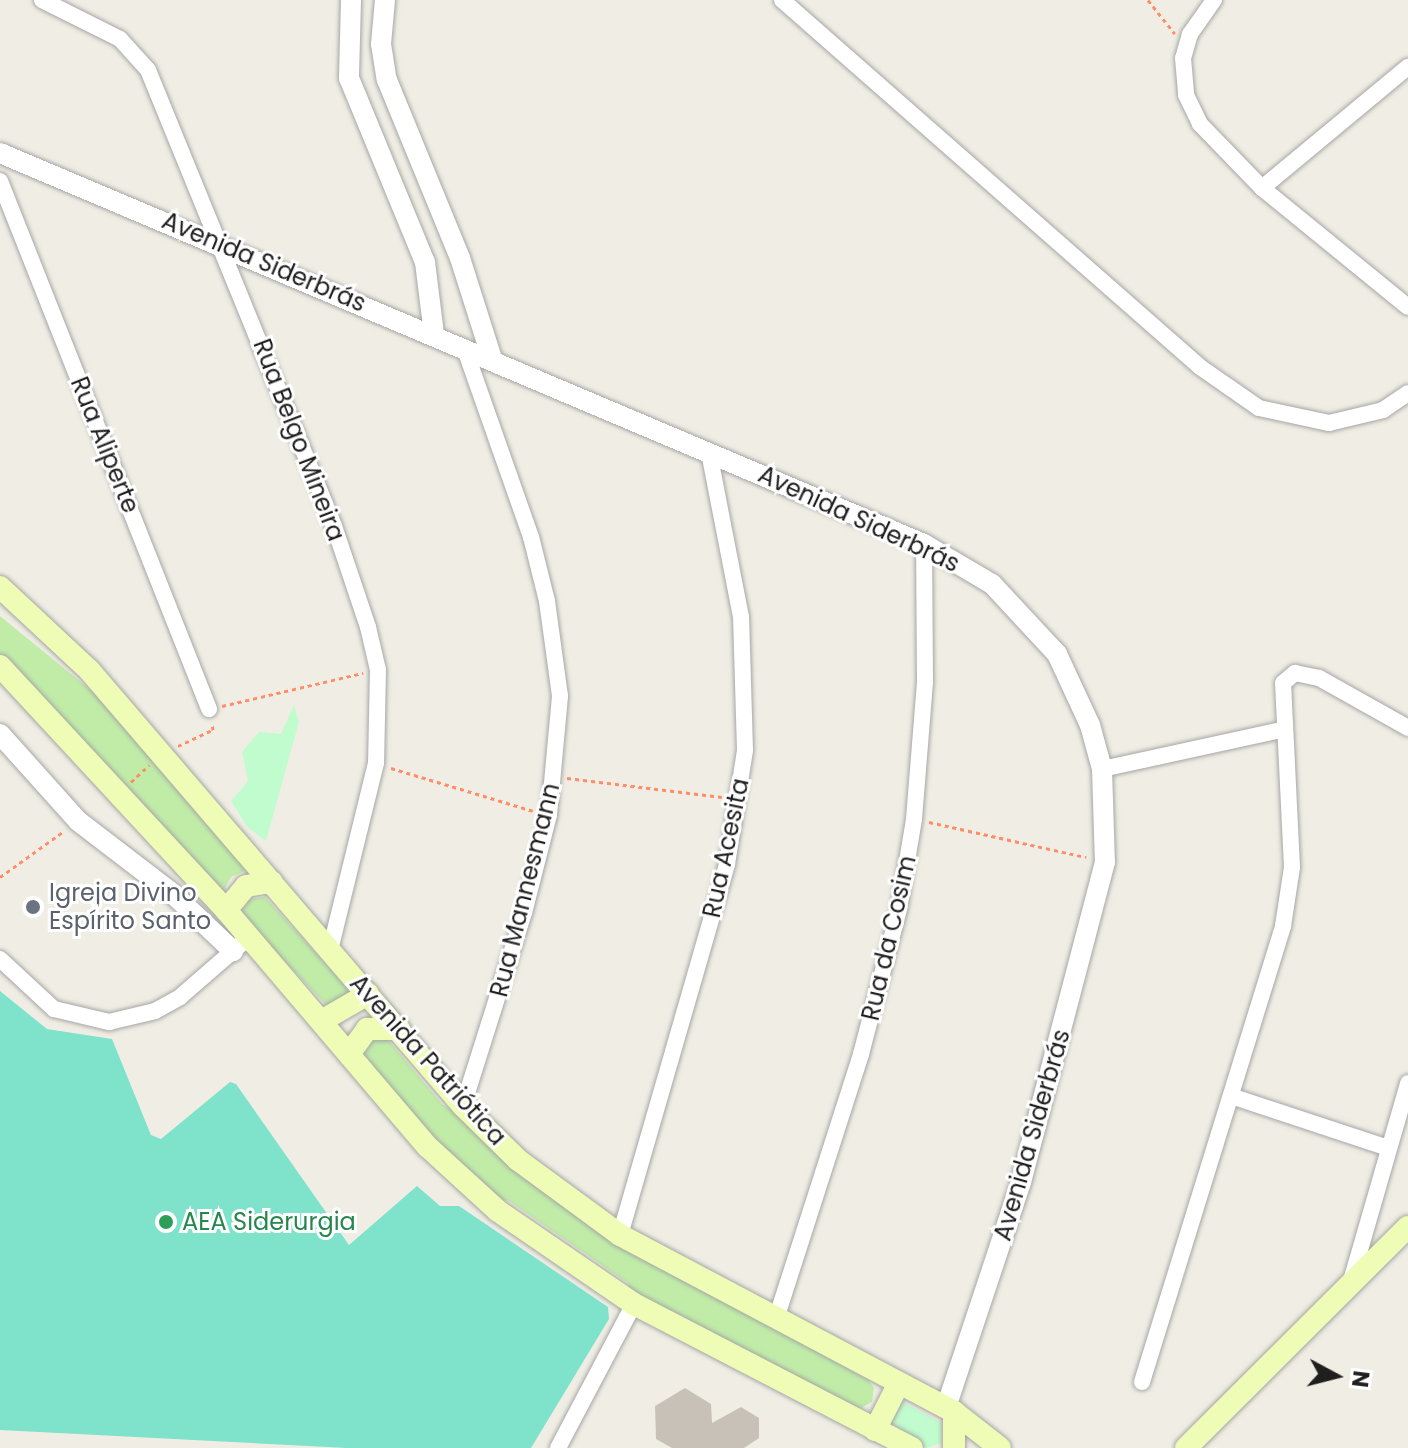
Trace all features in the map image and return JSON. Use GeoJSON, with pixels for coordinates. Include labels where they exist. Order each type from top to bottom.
{"type":"FeatureCollection","features":[{"type":"Feature","properties":{"kind":"main road","name":"Avenida Patriótica"},"geometry":{"type":"LineString","coordinates":[[1,589],[89,670],[463,1106],[564,1199],[620,1235],[950,1410],[1000,1448]]}},
{"type":"Feature","properties":{"kind":"main road"},"geometry":{"type":"LineString","coordinates":[[0,666],[226,910],[240,944],[323,1020],[349,1054],[456,1174],[555,1254],[634,1304],[912,1448]]}},
{"type":"Feature","properties":{"kind":"main road"},"geometry":{"type":"LineString","coordinates":[[226,910],[246,886],[272,882]]}},
{"type":"Feature","properties":{"kind":"main road"},"geometry":{"type":"LineString","coordinates":[[323,1020],[368,994]]}},
{"type":"Feature","properties":{"kind":"main road"},"geometry":{"type":"LineString","coordinates":[[349,1054],[367,1029],[399,1029]]}},
{"type":"Feature","properties":{"kind":"main road"},"geometry":{"type":"LineString","coordinates":[[1186,1448],[1408,1227]]}},
{"type":"Feature","properties":{"kind":"main road"},"geometry":{"type":"LineString","coordinates":[[875,1430],[898,1385]]}},
{"type":"Feature","properties":{"kind":"main road"},"geometry":{"type":"LineString","coordinates":[[950,1410],[954,1448]]}},
{"type":"Feature","properties":{"kind":"street","name":"Rua Belgo Mineira"},"geometry":{"type":"LineString","coordinates":[[42,0],[120,39],[140,57],[222,244],[334,526],[368,627],[378,670],[376,763],[330,950]]}},
{"type":"Feature","properties":{"kind":"street"},"geometry":{"type":"LineString","coordinates":[[351,0],[349,78],[365,126],[425,262],[434,334]]}},
{"type":"Feature","properties":{"kind":"street"},"geometry":{"type":"LineString","coordinates":[[385,0],[381,44],[387,80],[460,258],[492,359]]}},
{"type":"Feature","properties":{"kind":"street"},"geometry":{"type":"LineString","coordinates":[[782,0],[1200,367],[1259,408],[1329,423],[1383,410],[1408,393]]}},
{"type":"Feature","properties":{"kind":"street"},"geometry":{"type":"LineString","coordinates":[[1214,0],[1184,46],[1183,82],[1192,110],[1220,149],[1262,188],[1408,307]]}},
{"type":"Feature","properties":{"kind":"street"},"geometry":{"type":"LineString","coordinates":[[1262,188],[1408,67]]}},
{"type":"Feature","properties":{"kind":"street","name":"Avenida Siderbrás"},"geometry":{"type":"LineString","coordinates":[[0,153],[222,244],[924,544],[992,584],[1035,626],[1075,688],[1102,769],[1105,862],[1021,1182],[950,1410]]}},
{"type":"Feature","properties":{"kind":"street","name":"Rua Aliperte"},"geometry":{"type":"LineString","coordinates":[[0,181],[209,709]]}},
{"type":"Feature","properties":{"kind":"street","name":"Rua Mannesmann"},"geometry":{"type":"LineString","coordinates":[[463,1106],[524,913],[549,815],[560,696],[547,601],[531,537],[464,347]]}},
{"type":"Feature","properties":{"kind":"street","name":"Rua Acesita"},"geometry":{"type":"LineString","coordinates":[[620,1235],[692,994],[739,799],[747,711],[741,617],[709,452]]}},
{"type":"Feature","properties":{"kind":"street","name":"Rua da Cosim"},"geometry":{"type":"LineString","coordinates":[[776,1319],[861,1054],[899,909],[914,819],[925,682],[924,544]]}},
{"type":"Feature","properties":{"kind":"street"},"geometry":{"type":"LineString","coordinates":[[1142,1382],[1234,1097],[1283,926],[1292,867],[1282,689],[1286,677],[1295,673],[1319,678],[1408,728]]}},
{"type":"Feature","properties":{"kind":"street"},"geometry":{"type":"LineString","coordinates":[[1102,769],[1285,729]]}},
{"type":"Feature","properties":{"kind":"street"},"geometry":{"type":"LineString","coordinates":[[0,734],[78,821],[240,944],[180,997],[155,1011],[109,1022],[54,1009],[0,959]]}},
{"type":"Feature","properties":{"kind":"street"},"geometry":{"type":"LineString","coordinates":[[1349,1289],[1408,1083]]}},
{"type":"Feature","properties":{"kind":"street"},"geometry":{"type":"LineString","coordinates":[[1234,1097],[1388,1148]]}},
{"type":"Feature","properties":{"kind":"street"},"geometry":{"type":"LineString","coordinates":[[558,1448],[634,1304]]}},
{"type":"Feature","properties":{"kind":"path"},"geometry":{"type":"LineString","coordinates":[[1148,0],[1184,46]]}},
{"type":"Feature","properties":{"kind":"path"},"geometry":{"type":"LineString","coordinates":[[376,763],[549,815]]}},
{"type":"Feature","properties":{"kind":"path"},"geometry":{"type":"LineString","coordinates":[[555,776],[739,799]]}},
{"type":"Feature","properties":{"kind":"path"},"geometry":{"type":"LineString","coordinates":[[914,819],[1105,862]]}},
{"type":"Feature","properties":{"kind":"green space"},"geometry":{"type":"Polygon","coordinates":[[[0,616],[93,692],[249,869],[231,877],[222,894],[123,782],[0,657],[0,616]]]}},
{"type":"Feature","properties":{"kind":"green space"},"geometry":{"type":"Polygon","coordinates":[[[294,705],[299,722],[266,841],[248,828],[231,801],[248,781],[242,752],[259,732],[281,734],[294,705]]]}},
{"type":"Feature","properties":{"kind":"green space"},"geometry":{"type":"Polygon","coordinates":[[[265,897],[352,993],[331,1010],[241,915],[248,899],[265,897]]]}},
{"type":"Feature","properties":{"kind":"green space","name":"AEA Siderurgia"},"geometry":{"type":"Polygon","coordinates":[[[0,991],[47,1029],[112,1039],[151,1135],[161,1139],[230,1082],[236,1084],[349,1245],[417,1186],[440,1206],[459,1206],[608,1307],[609,1319],[531,1448],[347,1448],[0,1430],[0,991]]]}},
{"type":"Feature","properties":{"kind":"green space"},"geometry":{"type":"Polygon","coordinates":[[[373,1040],[388,1040],[442,1104],[722,1297],[868,1380],[874,1388],[872,1402],[859,1409],[630,1291],[628,1283],[509,1201],[490,1198],[362,1057],[373,1040]]]}},
{"type":"Feature","properties":{"kind":"green space"},"geometry":{"type":"Polygon","coordinates":[[[901,1401],[942,1423],[941,1443],[927,1448],[890,1427],[888,1414],[901,1401]]]}},
{"type":"Feature","properties":{"kind":"building"},"geometry":{"type":"Polygon","coordinates":[[[685,1388],[711,1404],[712,1423],[741,1407],[759,1418],[759,1438],[744,1448],[672,1448],[656,1439],[655,1406],[685,1388]]]}},
{"type":"Feature","properties":{"kind":"place","name":"Igreja Divino Espírito Santo"},"geometry":{"type":"Point","coordinates":[33,907]}},
{"type":"Feature","properties":{"kind":"place","name":"AEA Siderurgia"},"geometry":{"type":"Point","coordinates":[166,1222]}}]}
